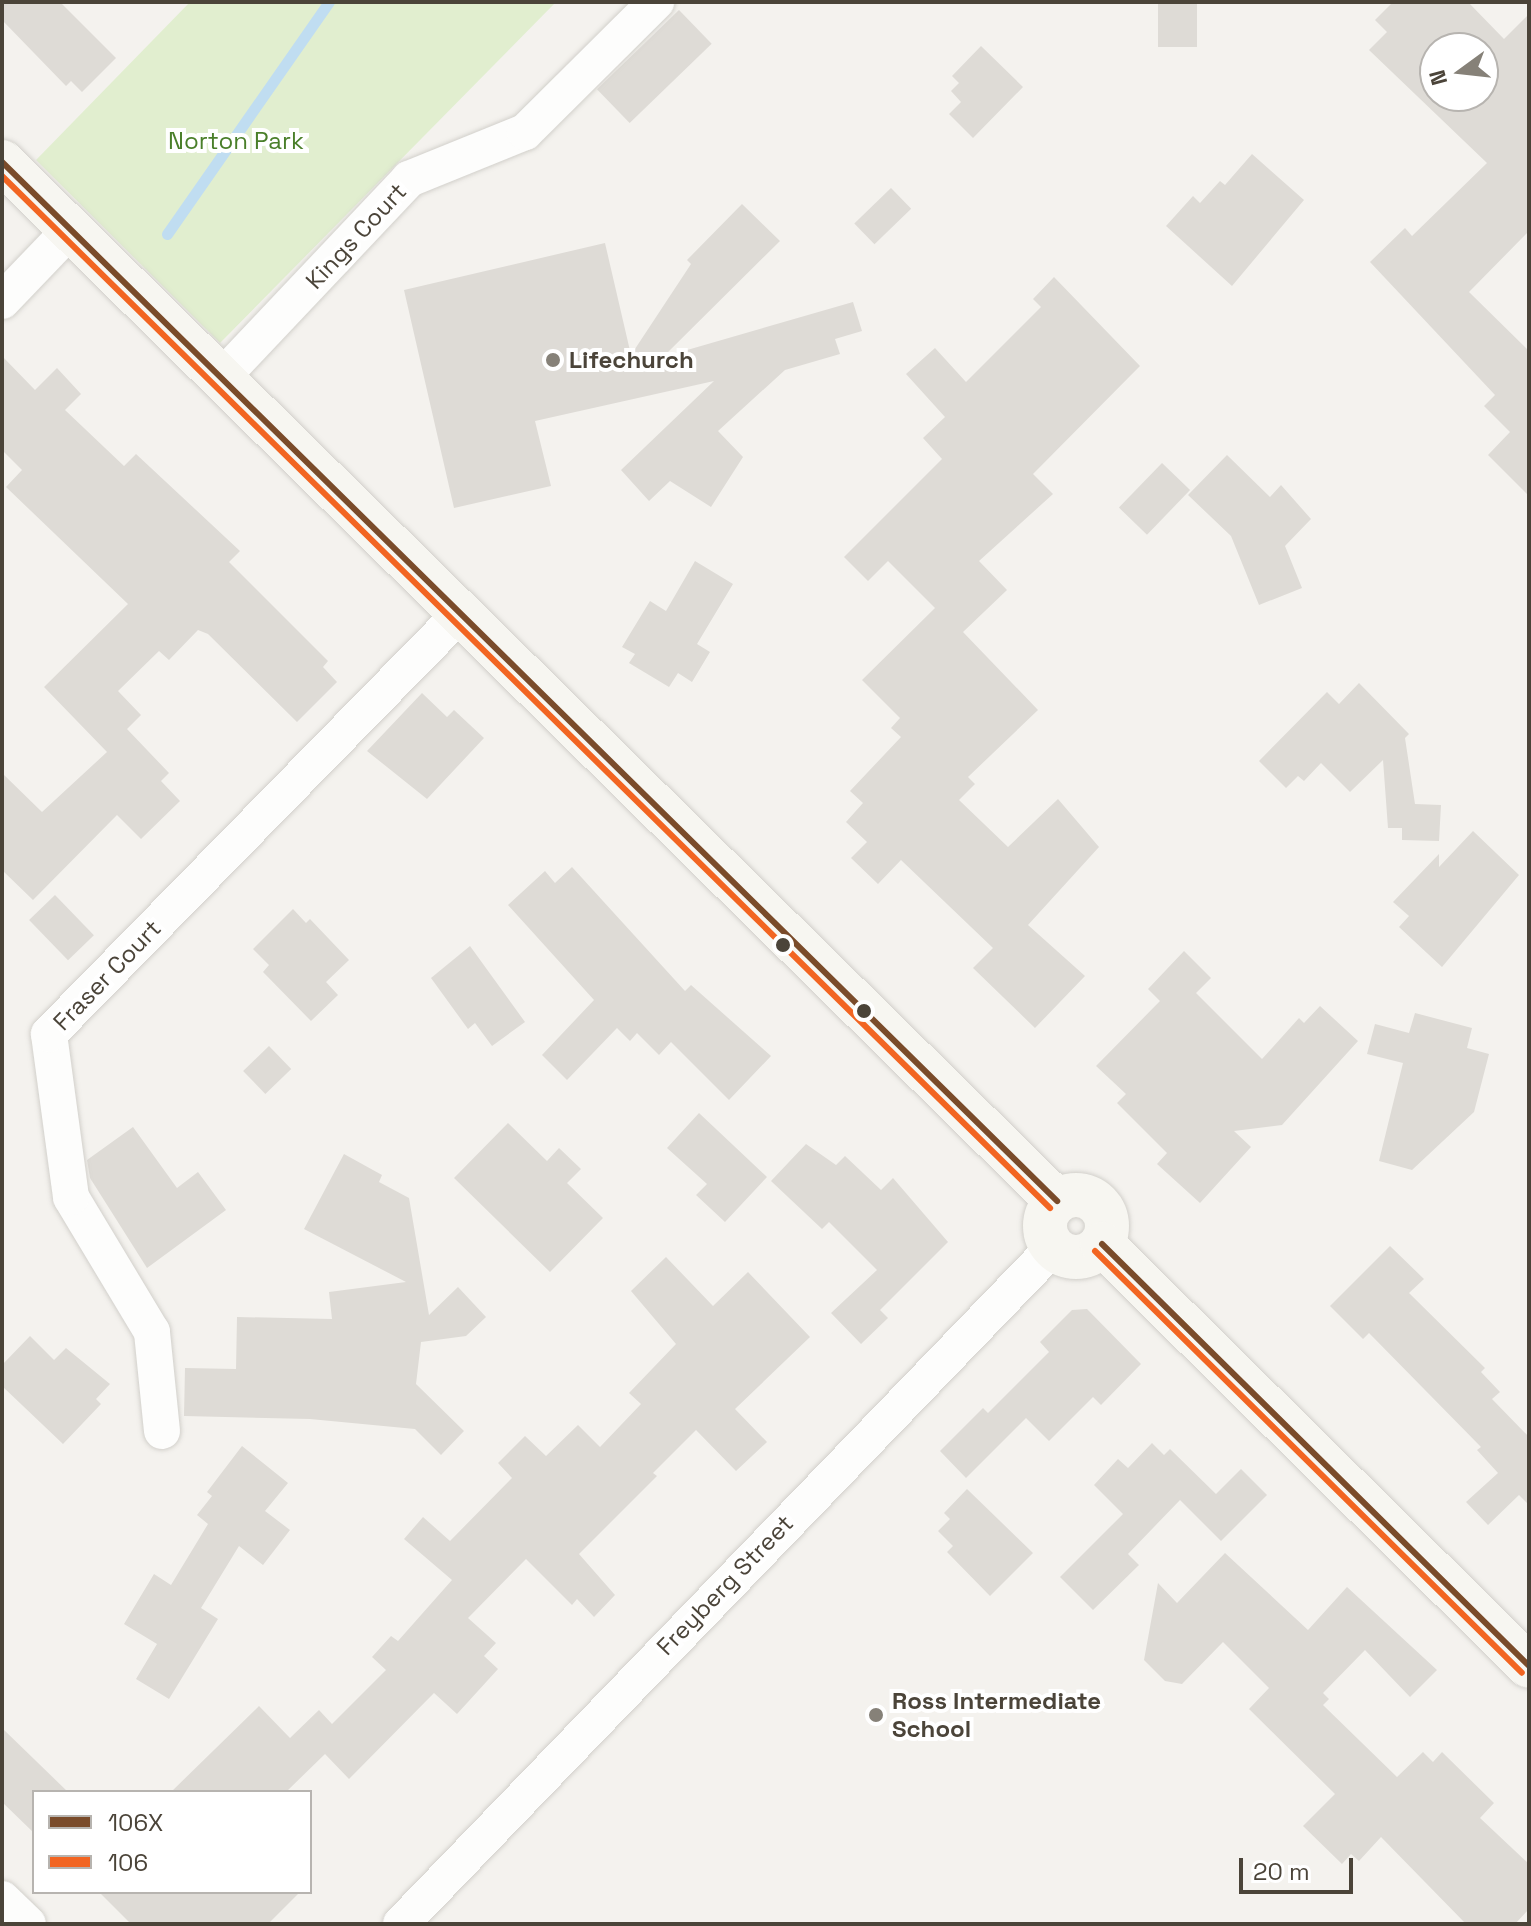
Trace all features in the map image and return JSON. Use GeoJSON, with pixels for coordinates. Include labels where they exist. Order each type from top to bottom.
{"type":"FeatureCollection","features":[{"type":"Feature","properties":{"kind":"main road"},"geometry":{"type":"LineString","coordinates":[[2,162],[1057,1201]]}},
{"type":"Feature","properties":{"kind":"main road"},"geometry":{"type":"LineString","coordinates":[[1078,1195],[1098,1203],[1107,1223],[1102,1244],[1072,1258],[1053,1248],[1045,1218],[1057,1201],[1078,1195]]}},
{"type":"Feature","properties":{"kind":"main road"},"geometry":{"type":"LineString","coordinates":[[1102,1244],[1529,1666]]}},
{"type":"Feature","properties":{"kind":"street","name":"Kings Court"},"geometry":{"type":"LineString","coordinates":[[221,378],[409,179],[525,132],[656,2]]}},
{"type":"Feature","properties":{"kind":"street"},"geometry":{"type":"LineString","coordinates":[[2,301],[70,230]]}},
{"type":"Feature","properties":{"kind":"street","name":"Fraser Court"},"geometry":{"type":"LineString","coordinates":[[162,1431],[152,1332],[71,1197],[49,1034],[460,614]]}},
{"type":"Feature","properties":{"kind":"street","name":"Freyberg Street"},"geometry":{"type":"LineString","coordinates":[[401,1924],[1053,1248]]}},
{"type":"Feature","properties":{"kind":"street"},"geometry":{"type":"LineString","coordinates":[[2,1899],[28,1924]]}},
{"type":"Feature","properties":{"kind":"green space","name":"Norton Park"},"geometry":{"type":"Polygon","coordinates":[[[190,2],[556,2],[220,343],[36,160],[190,2]]]}},
{"type":"Feature","properties":{"kind":"building"},"geometry":{"type":"Polygon","coordinates":[[[2,2],[60,2],[116,58],[82,92],[71,81],[66,86],[2,20],[2,2]]]}},
{"type":"Feature","properties":{"kind":"building"},"geometry":{"type":"Polygon","coordinates":[[[1158,2],[1197,2],[1197,47],[1158,47],[1158,2]]]}},
{"type":"Feature","properties":{"kind":"building"},"geometry":{"type":"Polygon","coordinates":[[[1393,2],[1468,2],[1497,32],[1419,32],[1419,98],[1369,50],[1387,32],[1375,20],[1393,2]]]}},
{"type":"Feature","properties":{"kind":"building"},"geometry":{"type":"Polygon","coordinates":[[[679,10],[712,44],[630,123],[597,89],[679,10]]]}},
{"type":"Feature","properties":{"kind":"building"},"geometry":{"type":"Polygon","coordinates":[[[1529,14],[1529,231],[1469,292],[1529,351],[1529,496],[1488,455],[1510,432],[1484,406],[1495,395],[1370,262],[1405,228],[1412,236],[1487,163],[1434,112],[1499,112],[1499,34],[1504,39],[1529,14]]]}},
{"type":"Feature","properties":{"kind":"building"},"geometry":{"type":"Polygon","coordinates":[[[981,46],[1023,87],[973,138],[949,114],[961,102],[951,91],[959,83],[952,76],[981,46]]]}},
{"type":"Feature","properties":{"kind":"building"},"geometry":{"type":"Polygon","coordinates":[[[1252,154],[1304,200],[1232,286],[1166,226],[1193,196],[1200,203],[1220,181],[1225,185],[1252,154]]]}},
{"type":"Feature","properties":{"kind":"building"},"geometry":{"type":"Polygon","coordinates":[[[891,188],[911,209],[874,244],[854,223],[891,188]]]}},
{"type":"Feature","properties":{"kind":"building","name":"Lifechurch"},"geometry":{"type":"Polygon","coordinates":[[[742,204],[780,241],[663,357],[853,302],[862,331],[835,339],[840,354],[785,370],[718,431],[743,457],[711,507],[670,481],[649,501],[621,470],[714,381],[535,421],[551,486],[454,508],[404,290],[605,243],[631,355],[691,264],[687,260],[742,204]]]}},
{"type":"Feature","properties":{"kind":"building"},"geometry":{"type":"Polygon","coordinates":[[[1054,277],[1140,366],[1033,474],[1053,494],[979,561],[1007,590],[963,632],[1038,710],[968,777],[975,784],[959,800],[1008,847],[1058,799],[1099,847],[1028,925],[1085,976],[1035,1028],[973,968],[993,948],[901,860],[878,884],[851,858],[867,842],[846,822],[863,803],[850,791],[901,737],[891,728],[900,718],[862,680],[935,608],[888,561],[868,581],[844,557],[942,459],[923,438],[945,417],[906,374],[935,348],[966,382],[1041,307],[1033,299],[1054,277]]]}},
{"type":"Feature","properties":{"kind":"building"},"geometry":{"type":"Polygon","coordinates":[[[2,356],[35,390],[57,368],[81,394],[65,410],[124,466],[136,454],[240,551],[229,562],[328,661],[323,667],[337,682],[297,722],[208,634],[198,630],[169,660],[159,651],[118,691],[141,715],[127,729],[169,773],[161,781],[180,801],[141,839],[117,815],[33,900],[2,870],[2,773],[42,812],[107,752],[44,687],[128,604],[6,487],[22,470],[2,450],[2,356]]]}},
{"type":"Feature","properties":{"kind":"building"},"geometry":{"type":"Polygon","coordinates":[[[1227,455],[1270,497],[1281,485],[1311,519],[1285,546],[1302,588],[1259,605],[1231,536],[1188,495],[1227,455]]]}},
{"type":"Feature","properties":{"kind":"building"},"geometry":{"type":"Polygon","coordinates":[[[1162,463],[1190,490],[1147,535],[1119,508],[1162,463]]]}},
{"type":"Feature","properties":{"kind":"building"},"geometry":{"type":"Polygon","coordinates":[[[695,561],[733,584],[697,644],[710,652],[692,682],[678,673],[669,687],[629,663],[635,654],[622,647],[650,601],[666,611],[695,561]]]}},
{"type":"Feature","properties":{"kind":"building"},"geometry":{"type":"Polygon","coordinates":[[[1359,683],[1409,734],[1405,738],[1415,804],[1441,805],[1439,841],[1402,840],[1402,828],[1388,828],[1383,760],[1350,792],[1321,763],[1304,781],[1298,776],[1286,788],[1259,761],[1327,692],[1339,704],[1359,683]]]}},
{"type":"Feature","properties":{"kind":"building"},"geometry":{"type":"Polygon","coordinates":[[[422,693],[447,717],[454,710],[484,738],[427,799],[367,751],[422,693]]]}},
{"type":"Feature","properties":{"kind":"building"},"geometry":{"type":"Polygon","coordinates":[[[1473,831],[1519,875],[1442,967],[1399,927],[1409,916],[1393,902],[1439,854],[1439,867],[1473,831]]]}},
{"type":"Feature","properties":{"kind":"building"},"geometry":{"type":"Polygon","coordinates":[[[572,867],[685,991],[691,985],[771,1056],[729,1100],[671,1042],[659,1055],[637,1033],[630,1041],[617,1028],[567,1080],[542,1055],[594,1000],[508,905],[545,871],[555,883],[572,867]]]}},
{"type":"Feature","properties":{"kind":"building"},"geometry":{"type":"Polygon","coordinates":[[[55,895],[94,935],[68,960],[29,920],[55,895]]]}},
{"type":"Feature","properties":{"kind":"building"},"geometry":{"type":"Polygon","coordinates":[[[293,909],[306,923],[310,919],[349,960],[326,982],[338,995],[311,1021],[263,972],[269,965],[253,949],[293,909]]]}},
{"type":"Feature","properties":{"kind":"building"},"geometry":{"type":"Polygon","coordinates":[[[470,946],[525,1022],[492,1046],[475,1023],[468,1029],[431,978],[470,946]]]}},
{"type":"Feature","properties":{"kind":"building"},"geometry":{"type":"Polygon","coordinates":[[[1184,951],[1211,978],[1196,993],[1262,1059],[1299,1018],[1304,1023],[1320,1006],[1358,1041],[1282,1125],[1234,1131],[1251,1147],[1200,1203],[1157,1164],[1167,1153],[1117,1103],[1126,1094],[1096,1066],[1160,1001],[1148,989],[1184,951]]]}},
{"type":"Feature","properties":{"kind":"building"},"geometry":{"type":"Polygon","coordinates":[[[1415,1013],[1472,1028],[1467,1048],[1489,1054],[1474,1112],[1412,1170],[1379,1161],[1403,1063],[1367,1054],[1375,1024],[1409,1033],[1415,1013]]]}},
{"type":"Feature","properties":{"kind":"building"},"geometry":{"type":"Polygon","coordinates":[[[269,1046],[291,1069],[265,1094],[243,1071],[269,1046]]]}},
{"type":"Feature","properties":{"kind":"building"},"geometry":{"type":"Polygon","coordinates":[[[699,1113],[767,1177],[725,1222],[696,1195],[707,1184],[667,1148],[699,1113]]]}},
{"type":"Feature","properties":{"kind":"building"},"geometry":{"type":"Polygon","coordinates":[[[508,1123],[547,1161],[559,1148],[581,1169],[567,1183],[603,1218],[550,1272],[454,1178],[508,1123]]]}},
{"type":"Feature","properties":{"kind":"building"},"geometry":{"type":"Polygon","coordinates":[[[133,1127],[177,1188],[198,1172],[226,1210],[147,1268],[90,1178],[87,1160],[133,1127]]]}},
{"type":"Feature","properties":{"kind":"building"},"geometry":{"type":"Polygon","coordinates":[[[806,1144],[836,1165],[845,1156],[881,1190],[893,1178],[948,1242],[880,1310],[888,1318],[861,1344],[831,1313],[877,1270],[829,1222],[822,1229],[771,1181],[806,1144]]]}},
{"type":"Feature","properties":{"kind":"building"},"geometry":{"type":"Polygon","coordinates":[[[344,1154],[382,1175],[379,1182],[409,1198],[429,1315],[458,1287],[486,1317],[466,1336],[421,1342],[416,1384],[464,1431],[441,1455],[415,1429],[310,1419],[184,1416],[185,1368],[236,1369],[237,1317],[332,1319],[329,1292],[406,1282],[304,1229],[344,1154]]]}},
{"type":"Feature","properties":{"kind":"building"},"geometry":{"type":"Polygon","coordinates":[[[1390,1246],[1424,1279],[1409,1293],[1485,1368],[1481,1372],[1500,1392],[1492,1399],[1529,1437],[1529,1505],[1519,1495],[1488,1525],[1466,1502],[1498,1473],[1477,1450],[1481,1447],[1369,1333],[1363,1339],[1330,1306],[1390,1246]]]}},
{"type":"Feature","properties":{"kind":"building"},"geometry":{"type":"Polygon","coordinates":[[[666,1257],[713,1306],[748,1272],[810,1337],[735,1409],[767,1442],[736,1471],[696,1430],[653,1473],[657,1476],[579,1554],[615,1595],[594,1617],[577,1599],[572,1605],[526,1559],[468,1618],[496,1643],[484,1656],[498,1669],[457,1714],[434,1693],[349,1779],[325,1754],[288,1790],[173,1790],[259,1706],[290,1738],[319,1710],[332,1724],[386,1670],[372,1657],[391,1636],[398,1641],[452,1580],[404,1539],[423,1517],[450,1541],[512,1478],[498,1463],[525,1436],[546,1456],[578,1425],[600,1447],[641,1404],[629,1393],[676,1344],[631,1291],[666,1257]]]}},
{"type":"Feature","properties":{"kind":"building"},"geometry":{"type":"Polygon","coordinates":[[[1087,1309],[1141,1364],[1101,1405],[1093,1397],[1049,1441],[1026,1418],[966,1478],[940,1451],[983,1408],[988,1413],[1049,1352],[1040,1342],[1072,1310],[1087,1309]]]}},
{"type":"Feature","properties":{"kind":"building"},"geometry":{"type":"Polygon","coordinates":[[[30,1336],[54,1360],[66,1348],[110,1384],[96,1399],[101,1404],[63,1444],[2,1386],[2,1365],[30,1336]]]}},
{"type":"Feature","properties":{"kind":"building"},"geometry":{"type":"Polygon","coordinates":[[[1152,1443],[1164,1455],[1170,1449],[1216,1494],[1241,1469],[1267,1495],[1221,1541],[1180,1500],[1128,1554],[1139,1565],[1093,1610],[1060,1577],[1123,1514],[1094,1485],[1118,1459],[1128,1468],[1152,1443]]]}},
{"type":"Feature","properties":{"kind":"building"},"geometry":{"type":"Polygon","coordinates":[[[242,1446],[288,1483],[265,1511],[290,1530],[263,1565],[239,1546],[201,1608],[218,1619],[169,1699],[136,1679],[157,1644],[124,1624],[154,1574],[171,1585],[208,1524],[197,1515],[212,1496],[207,1492],[242,1446]]]}},
{"type":"Feature","properties":{"kind":"building"},"geometry":{"type":"Polygon","coordinates":[[[967,1489],[1033,1553],[990,1596],[947,1552],[953,1546],[938,1531],[950,1519],[944,1513],[967,1489]]]}},
{"type":"Feature","properties":{"kind":"building"},"geometry":{"type":"Polygon","coordinates":[[[1225,1553],[1308,1630],[1347,1587],[1437,1670],[1410,1697],[1365,1650],[1323,1693],[1329,1699],[1323,1705],[1397,1777],[1423,1752],[1433,1762],[1442,1752],[1494,1803],[1480,1818],[1529,1864],[1529,1909],[1515,1924],[1466,1924],[1381,1837],[1359,1861],[1351,1854],[1342,1864],[1303,1826],[1335,1794],[1249,1709],[1269,1688],[1223,1642],[1182,1684],[1165,1681],[1144,1660],[1158,1583],[1177,1603],[1225,1553]]]}},
{"type":"Feature","properties":{"kind":"building"},"geometry":{"type":"Polygon","coordinates":[[[2,1728],[66,1790],[32,1790],[32,1831],[2,1802],[2,1728]]]}},
{"type":"Feature","properties":{"kind":"building"},"geometry":{"type":"Polygon","coordinates":[[[101,1894],[298,1894],[268,1924],[131,1924],[101,1894]]]}},
{"type":"Feature","properties":{"kind":"waterway"},"geometry":{"type":"LineString","coordinates":[[167,234],[329,2]]}},
{"type":"Feature","properties":{"kind":"transit line","name":"106X"},"geometry":{"type":"LineString","coordinates":[[2,162],[1057,1201]]}},
{"type":"Feature","properties":{"kind":"transit line","name":"106"},"geometry":{"type":"LineString","coordinates":[[2,176],[1050,1208]]}},
{"type":"Feature","properties":{"kind":"transit line","name":"106X"},"geometry":{"type":"LineString","coordinates":[[1102,1244],[1529,1666]]}},
{"type":"Feature","properties":{"kind":"transit line","name":"106"},"geometry":{"type":"LineString","coordinates":[[1095,1251],[1522,1673]]}},
{"type":"Feature","properties":{"kind":"place","name":"Lifechurch"},"geometry":{"type":"Point","coordinates":[553,360]}},
{"type":"Feature","properties":{"kind":"place","name":"Ross Intermediate School"},"geometry":{"type":"Point","coordinates":[876,1715]}}]}
